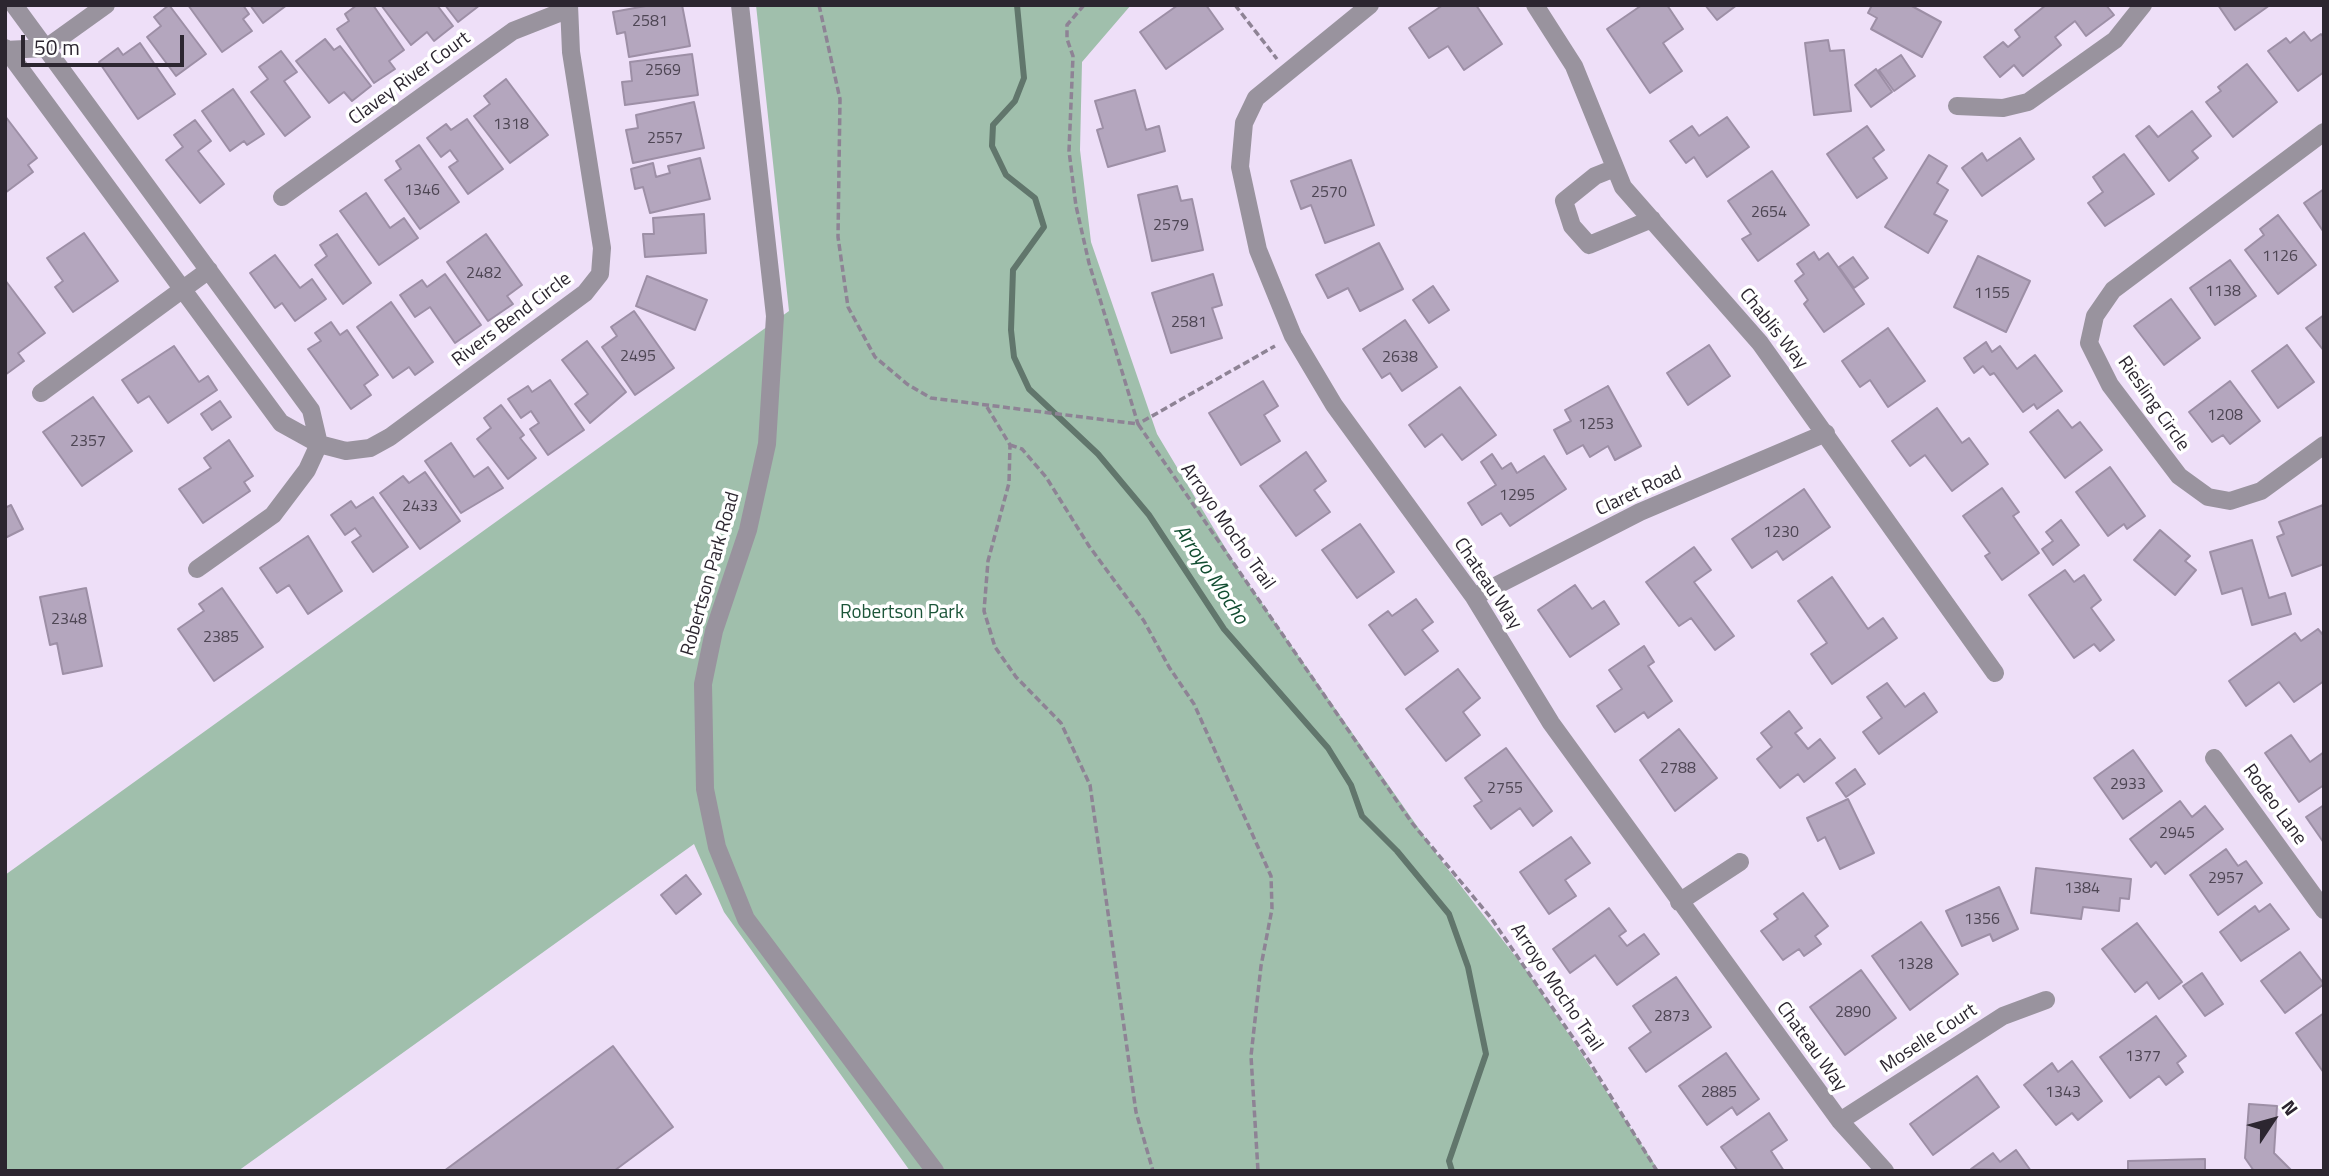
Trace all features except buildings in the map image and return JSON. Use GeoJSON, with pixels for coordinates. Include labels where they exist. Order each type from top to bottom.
{"type":"FeatureCollection","features":[{"type":"Feature","properties":{"kind":"street"},"geometry":{"type":"LineString","coordinates":[[14,5],[312,410],[319,444],[307,470],[273,514],[197,569]]}},
{"type":"Feature","properties":{"kind":"street"},"geometry":{"type":"LineString","coordinates":[[6,49],[46,48],[106,5]]}},
{"type":"Feature","properties":{"kind":"street","name":"Robertson Park Road"},"geometry":{"type":"LineString","coordinates":[[740,5],[775,316],[768,444],[748,530],[714,631],[703,684],[705,789],[717,847],[746,919],[935,1171]]}},
{"type":"Feature","properties":{"kind":"street","name":"Chateau Way"},"geometry":{"type":"LineString","coordinates":[[1370,5],[1256,98],[1244,123],[1240,167],[1258,250],[1293,336],[1334,405],[1474,597],[1550,723],[1840,1121],[1885,1171]]}},
{"type":"Feature","properties":{"kind":"street","name":"Chablis Way"},"geometry":{"type":"LineString","coordinates":[[1535,5],[1574,66],[1623,187],[1760,343],[1995,673]]}},
{"type":"Feature","properties":{"kind":"street"},"geometry":{"type":"LineString","coordinates":[[1957,106],[2003,108],[2028,102],[2115,40],[2143,5]]}},
{"type":"Feature","properties":{"kind":"street","name":"Clavey River Court"},"geometry":{"type":"LineString","coordinates":[[282,197],[513,31],[569,7]]}},
{"type":"Feature","properties":{"kind":"street","name":"Rivers Bend Circle"},"geometry":{"type":"LineString","coordinates":[[6,49],[281,423],[319,444],[346,451],[370,448],[390,437],[586,293],[600,274],[601,248],[571,51],[569,7]]}},
{"type":"Feature","properties":{"kind":"street","name":"Riesling Circle"},"geometry":{"type":"LineString","coordinates":[[2324,132],[2113,290],[2095,316],[2089,343],[2109,386],[2179,476],[2208,497],[2230,501],[2261,491],[2324,445]]}},
{"type":"Feature","properties":{"kind":"street"},"geometry":{"type":"LineString","coordinates":[[1615,168],[1595,176],[1564,201],[1572,226],[1589,245],[1651,219]]}},
{"type":"Feature","properties":{"kind":"street"},"geometry":{"type":"LineString","coordinates":[[41,393],[209,270]]}},
{"type":"Feature","properties":{"kind":"street","name":"Claret Road"},"geometry":{"type":"LineString","coordinates":[[1474,597],[1640,512],[1826,433]]}},
{"type":"Feature","properties":{"kind":"street","name":"Rodeo Lane"},"geometry":{"type":"LineString","coordinates":[[2214,758],[2324,910]]}},
{"type":"Feature","properties":{"kind":"street"},"geometry":{"type":"LineString","coordinates":[[1679,902],[1740,862]]}},
{"type":"Feature","properties":{"kind":"street","name":"Moselle Court"},"geometry":{"type":"LineString","coordinates":[[1840,1121],[2003,1016],[2046,1000]]}},
{"type":"Feature","properties":{"kind":"path"},"geometry":{"type":"LineString","coordinates":[[818,5],[840,99],[838,237],[848,307],[875,356],[907,384],[931,398],[1138,424],[1293,336]]}},
{"type":"Feature","properties":{"kind":"path","name":"Arroyo Mocho Trail"},"geometry":{"type":"LineString","coordinates":[[1084,5],[1067,25],[1067,39],[1073,56],[1069,151],[1076,206],[1089,262],[1138,424],[1412,823],[1491,918],[1589,1061],[1657,1171]]}},
{"type":"Feature","properties":{"kind":"path"},"geometry":{"type":"LineString","coordinates":[[1235,5],[1286,71]]}},
{"type":"Feature","properties":{"kind":"path"},"geometry":{"type":"LineString","coordinates":[[987,407],[1010,445],[1009,483],[988,561],[985,611],[995,647],[1016,677],[1060,723],[1090,785],[1136,1112],[1153,1171]]}},
{"type":"Feature","properties":{"kind":"path"},"geometry":{"type":"LineString","coordinates":[[1010,445],[1022,449],[1046,477],[1089,546],[1144,621],[1169,667],[1194,704],[1270,876],[1272,909],[1261,966],[1251,1056],[1258,1171]]}},
{"type":"Feature","properties":{"kind":"green space","name":"Robertson Park"},"geometry":{"type":"Polygon","coordinates":[[[756,5],[1131,5],[1082,62],[1080,150],[1091,242],[1157,434],[1238,569],[1440,859],[1529,974],[1659,1171],[910,1171],[724,912],[694,844],[238,1171],[5,1171],[5,875],[789,311],[756,5]]]}},
{"type":"Feature","properties":{"kind":"waterway","name":"Arroyo Mocho"},"geometry":{"type":"LineString","coordinates":[[1017,5],[1024,78],[1015,101],[993,125],[992,146],[1006,175],[1035,198],[1044,227],[1013,270],[1011,330],[1014,357],[1029,389],[1098,454],[1149,515],[1224,629],[1328,748],[1351,785],[1362,816],[1397,851],[1449,914],[1468,967],[1486,1054],[1449,1161],[1452,1171]]}}]}
